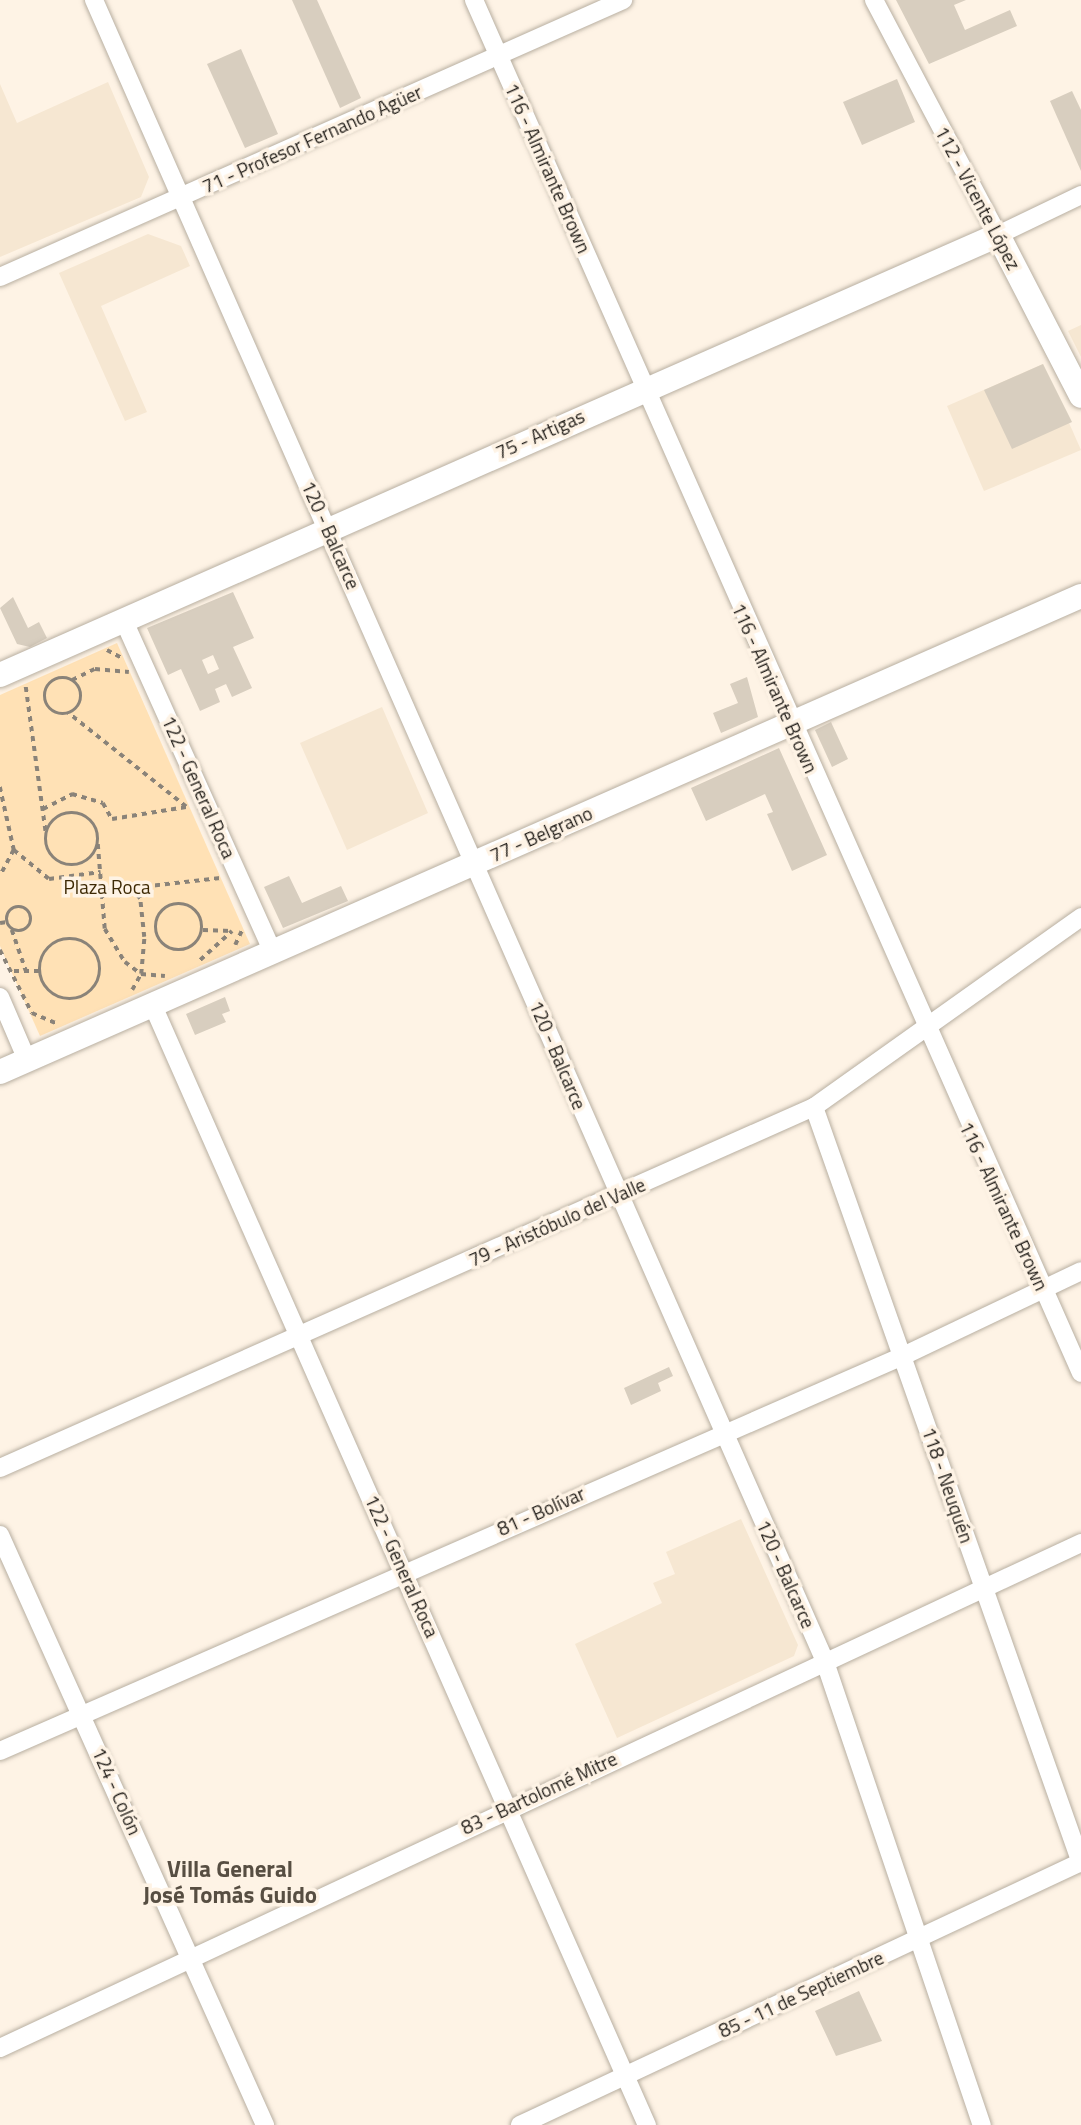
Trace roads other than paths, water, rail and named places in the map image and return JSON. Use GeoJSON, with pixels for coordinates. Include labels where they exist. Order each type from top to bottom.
{"type":"FeatureCollection","features":[{"type":"Feature","properties":{"kind":"street","name":"120 - Balcarce"},"geometry":{"type":"LineString","coordinates":[[94,0],[476,862],[618,1194],[824,1659],[982,2125]]}},
{"type":"Feature","properties":{"kind":"street","name":"116 - Almirante Brown"},"geometry":{"type":"LineString","coordinates":[[474,0],[790,724],[1081,1373]]}},
{"type":"Feature","properties":{"kind":"street","name":"71 - Profesor Fernando Agüer"},"geometry":{"type":"LineString","coordinates":[[0,277],[183,198],[623,0]]}},
{"type":"Feature","properties":{"kind":"street","name":"112 - Vicente López"},"geometry":{"type":"LineString","coordinates":[[874,0],[1081,396]]}},
{"type":"Feature","properties":{"kind":"street","name":"75 - Artigas"},"geometry":{"type":"LineString","coordinates":[[5,675],[327,528],[998,236],[1081,195]]}},
{"type":"Feature","properties":{"kind":"street","name":"77 - Belgrano"},"geometry":{"type":"LineString","coordinates":[[0,1072],[154,1008],[476,862],[1081,596]]}},
{"type":"Feature","properties":{"kind":"street","name":"122 - General Roca"},"geometry":{"type":"LineString","coordinates":[[124,621],[274,954]]}},
{"type":"Feature","properties":{"kind":"street","name":"79 - Aristóbulo del Valle"},"geometry":{"type":"LineString","coordinates":[[0,1468],[814,1107],[926,1031],[1081,917]]}},
{"type":"Feature","properties":{"kind":"street"},"geometry":{"type":"LineString","coordinates":[[0,997],[27,1060]]}},
{"type":"Feature","properties":{"kind":"street","name":"122 - General Roca"},"geometry":{"type":"LineString","coordinates":[[154,1008],[405,1571],[647,2125]]}},
{"type":"Feature","properties":{"kind":"street","name":"118 - Neuquén"},"geometry":{"type":"LineString","coordinates":[[814,1107],[1081,1862]]}},
{"type":"Feature","properties":{"kind":"street","name":"81 - Bolívar"},"geometry":{"type":"LineString","coordinates":[[0,1751],[84,1716],[405,1571],[903,1356],[1081,1270]]}},
{"type":"Feature","properties":{"kind":"street","name":"124 - Colón"},"geometry":{"type":"LineString","coordinates":[[0,1535],[84,1716],[265,2125]]}},
{"type":"Feature","properties":{"kind":"street","name":"83 - Bartolomé Mitre"},"geometry":{"type":"LineString","coordinates":[[0,2048],[824,1659],[1081,1543]]}},
{"type":"Feature","properties":{"kind":"street","name":"85 - 11 de Septiembre"},"geometry":{"type":"LineString","coordinates":[[520,2125],[1081,1862]]}},
{"type":"Feature","properties":{"kind":"district","name":"Villa General José Tomás Guido"},"geometry":{"type":"Point","coordinates":[230,1882]}},
{"type":"Feature","properties":{"kind":"park label","name":"Plaza Roca"},"geometry":{"type":"Point","coordinates":[107,887]}}]}
